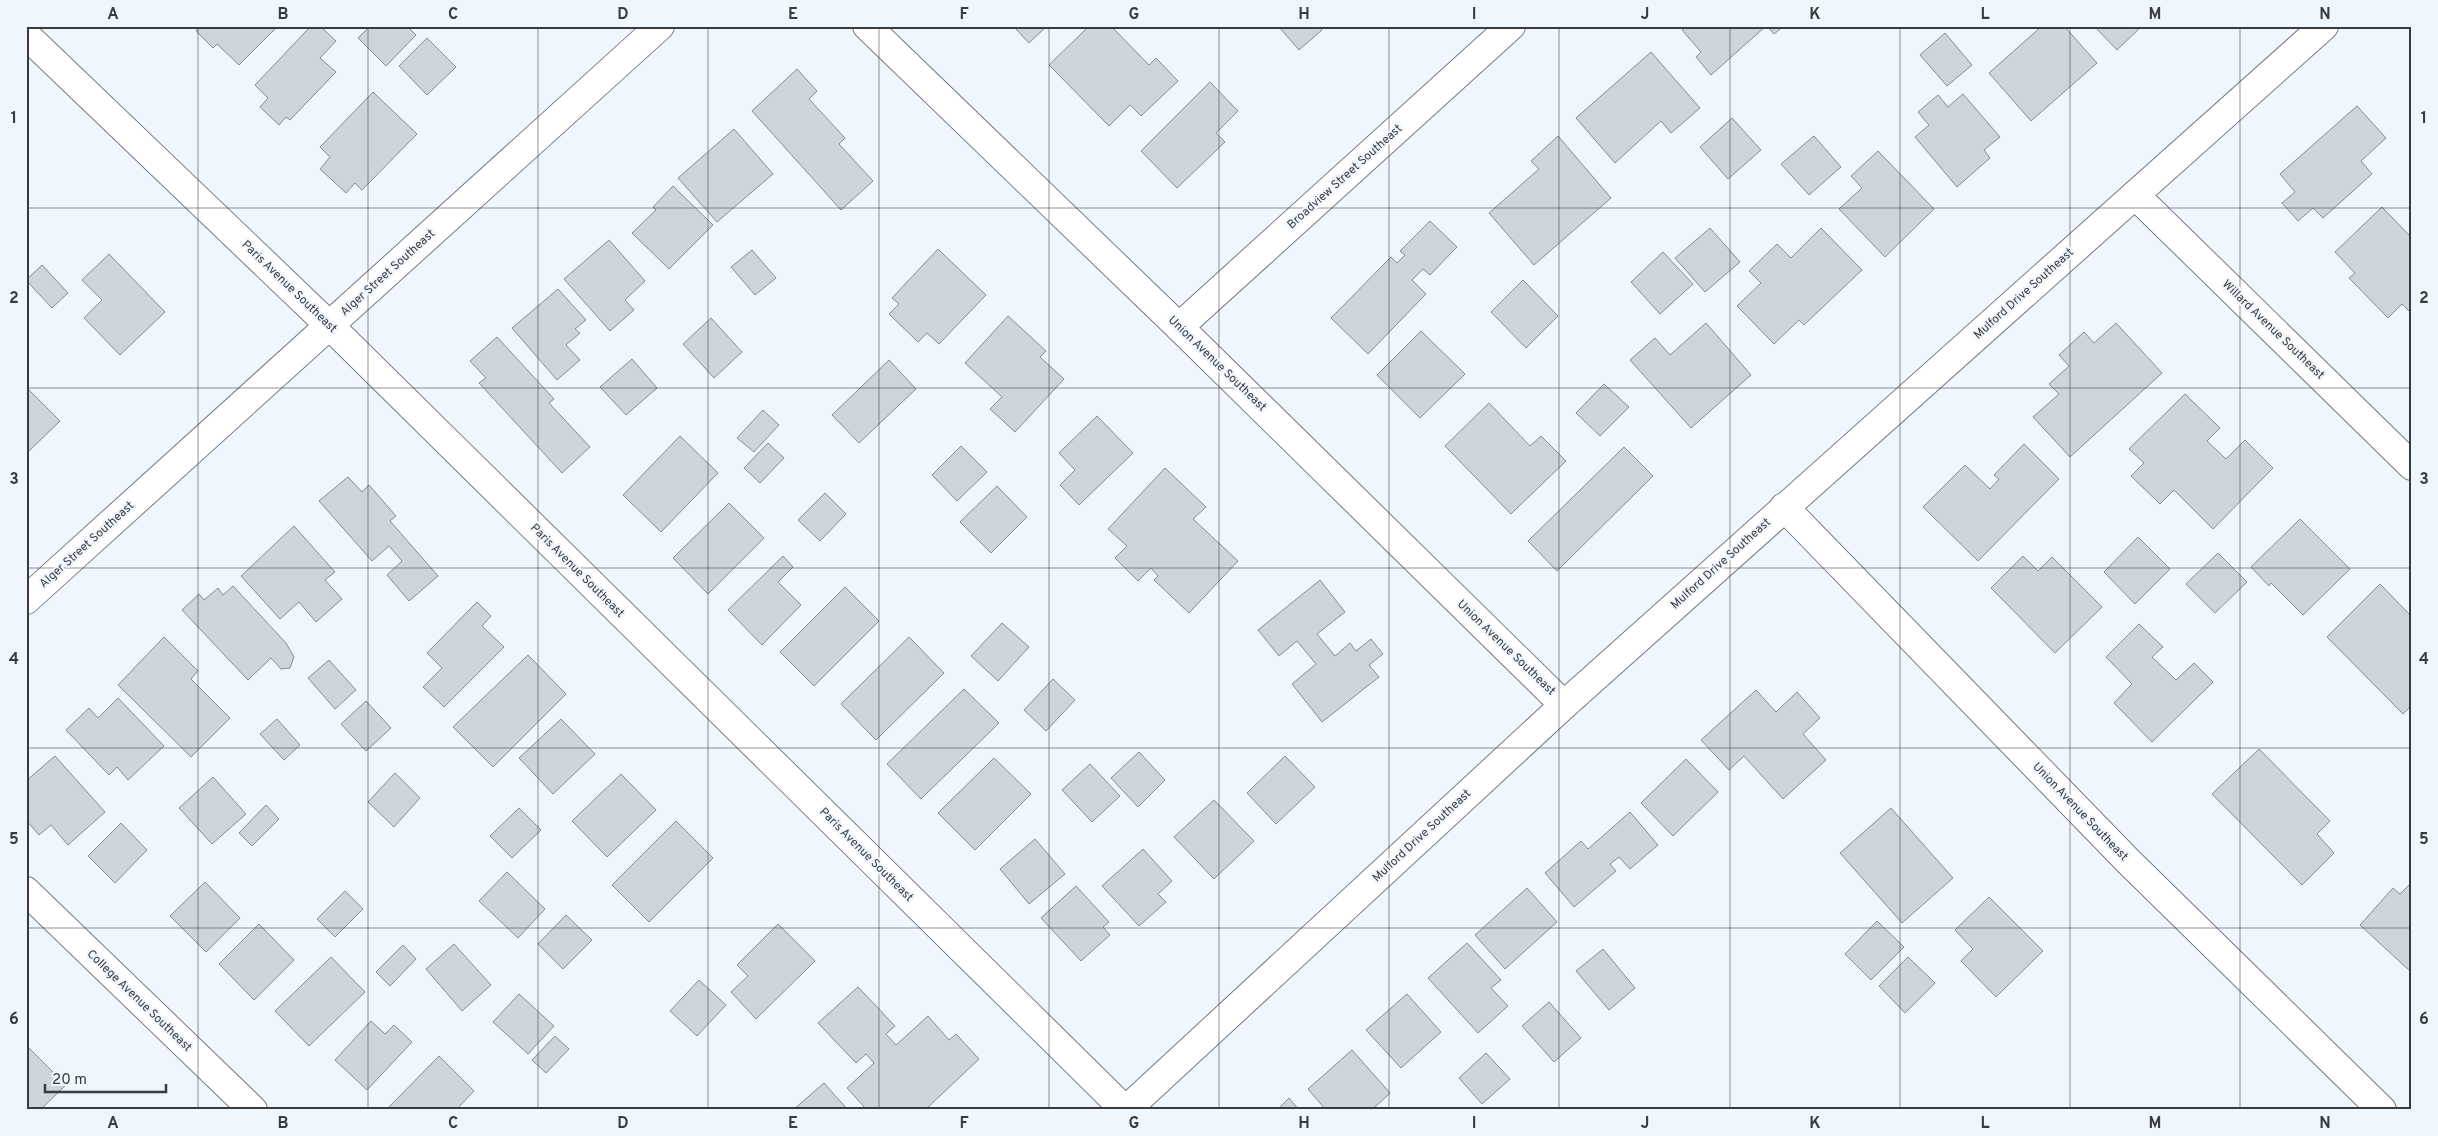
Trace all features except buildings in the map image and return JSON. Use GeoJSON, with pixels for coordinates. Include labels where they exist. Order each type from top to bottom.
{"type":"FeatureCollection","features":[{"type":"Feature","properties":{"kind":"street","name":"Alger Street Southeast"},"geometry":{"type":"LineString","coordinates":[[26,600],[660,26]]}},
{"type":"Feature","properties":{"kind":"street","name":"Union Avenue Southeast"},"geometry":{"type":"LineString","coordinates":[[867,26],[1564,705]]}},
{"type":"Feature","properties":{"kind":"street","name":"Broadview Street Southeast"},"geometry":{"type":"LineString","coordinates":[[1178,327],[1511,26]]}},
{"type":"Feature","properties":{"kind":"street","name":"Mulford Drive Southeast"},"geometry":{"type":"LineString","coordinates":[[1125,1110],[1564,705],[2324,26]]}},
{"type":"Feature","properties":{"kind":"street","name":"Paris Avenue Southeast"},"geometry":{"type":"LineString","coordinates":[[26,36],[330,326],[1125,1110]]}},
{"type":"Feature","properties":{"kind":"street","name":"Willard Avenue Southeast"},"geometry":{"type":"LineString","coordinates":[[2135,195],[2412,466]]}},
{"type":"Feature","properties":{"kind":"street","name":"Union Avenue Southeast"},"geometry":{"type":"LineString","coordinates":[[1784,507],[2128,861],[2382,1110]]}},
{"type":"Feature","properties":{"kind":"street","name":"College Avenue Southeast"},"geometry":{"type":"LineString","coordinates":[[26,891],[253,1110]]}}]}
